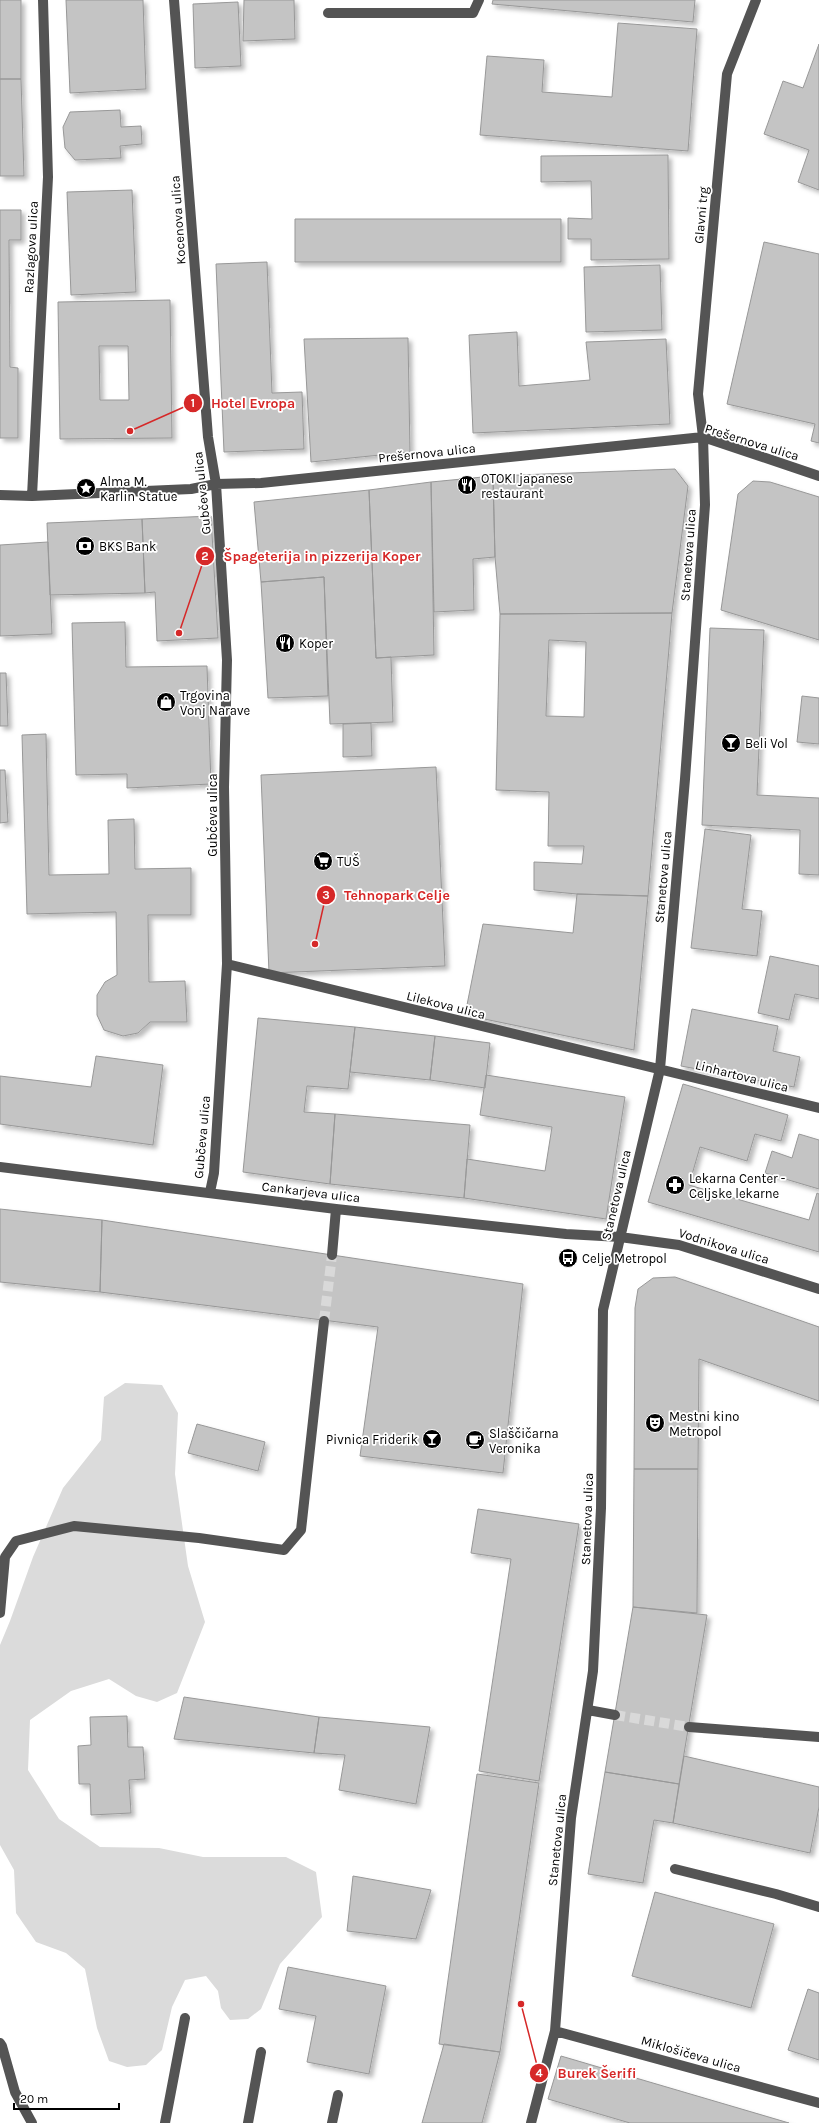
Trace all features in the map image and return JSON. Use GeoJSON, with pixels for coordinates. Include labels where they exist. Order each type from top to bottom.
{"type":"FeatureCollection","features":[{"type":"Feature","properties":{"kind":"street","name":"Razlagova ulica"},"geometry":{"type":"LineString","coordinates":[[32,496],[48,177],[43,0]]}},
{"type":"Feature","properties":{"kind":"street","name":"Kocenova ulica"},"geometry":{"type":"LineString","coordinates":[[174,0],[208,437]]}},
{"type":"Feature","properties":{"kind":"street"},"geometry":{"type":"LineString","coordinates":[[328,13],[473,13],[479,0]]}},
{"type":"Feature","properties":{"kind":"street","name":"Glavni trg"},"geometry":{"type":"LineString","coordinates":[[703,437],[698,394],[727,74],[756,0]]}},
{"type":"Feature","properties":{"kind":"street","name":"Gubčeva ulica"},"geometry":{"type":"LineString","coordinates":[[208,437],[216,484],[227,660],[224,788],[227,964],[214,1173],[210,1192]]}},
{"type":"Feature","properties":{"kind":"street","name":"Prešernova ulica"},"geometry":{"type":"LineString","coordinates":[[0,495],[32,496],[191,489],[216,484],[261,483],[703,437],[819,476]]}},
{"type":"Feature","properties":{"kind":"street","name":"Stanetova ulica"},"geometry":{"type":"LineString","coordinates":[[531,2123],[555,2031],[571,1818],[594,1671],[601,1508],[603,1310],[660,1069],[685,779],[705,505],[703,437]]}},
{"type":"Feature","properties":{"kind":"street","name":"Lilekova ulica"},"geometry":{"type":"LineString","coordinates":[[227,964],[660,1069]]}},
{"type":"Feature","properties":{"kind":"street","name":"Linhartova ulica"},"geometry":{"type":"LineString","coordinates":[[660,1069],[819,1108]]}},
{"type":"Feature","properties":{"kind":"street","name":"Cankarjeva ulica"},"geometry":{"type":"LineString","coordinates":[[0,1167],[210,1192],[336,1209],[566,1234],[620,1237]]}},
{"type":"Feature","properties":{"kind":"street"},"geometry":{"type":"LineString","coordinates":[[332,1255],[336,1209]]}},
{"type":"Feature","properties":{"kind":"street","name":"Vodnikova ulica"},"geometry":{"type":"LineString","coordinates":[[620,1237],[679,1245],[819,1289]]}},
{"type":"Feature","properties":{"kind":"street"},"geometry":{"type":"LineString","coordinates":[[0,1613],[5,1557],[16,1541],[74,1526],[199,1538],[284,1550],[301,1530],[324,1321]]}},
{"type":"Feature","properties":{"kind":"street"},"geometry":{"type":"LineString","coordinates":[[588,1710],[615,1715]]}},
{"type":"Feature","properties":{"kind":"street"},"geometry":{"type":"LineString","coordinates":[[689,1727],[819,1737]]}},
{"type":"Feature","properties":{"kind":"street"},"geometry":{"type":"LineString","coordinates":[[675,1869],[776,1894],[819,1907]]}},
{"type":"Feature","properties":{"kind":"street"},"geometry":{"type":"LineString","coordinates":[[165,2123],[185,2018]]}},
{"type":"Feature","properties":{"kind":"street","name":"Miklošičeva ulica"},"geometry":{"type":"LineString","coordinates":[[555,2031],[819,2103]]}},
{"type":"Feature","properties":{"kind":"street"},"geometry":{"type":"LineString","coordinates":[[0,2043],[16,2092],[32,2123]]}},
{"type":"Feature","properties":{"kind":"street"},"geometry":{"type":"LineString","coordinates":[[248,2123],[261,2052]]}},
{"type":"Feature","properties":{"kind":"street"},"geometry":{"type":"LineString","coordinates":[[332,2123],[338,2095]]}},
{"type":"Feature","properties":{"kind":"shaded area"},"geometry":{"type":"Polygon","coordinates":[[[125,1383],[162,1385],[178,1413],[175,1474],[188,1566],[205,1622],[177,1693],[157,1702],[136,1696],[109,1679],[71,1691],[30,1720],[28,1770],[59,1819],[100,1847],[159,1848],[203,1857],[286,1857],[316,1872],[322,1917],[280,1964],[261,2009],[248,2019],[230,2020],[221,2008],[218,1991],[206,1976],[185,1980],[172,2007],[162,2050],[146,2065],[127,2067],[109,2061],[97,2028],[85,1969],[66,1953],[36,1942],[16,1913],[14,1870],[0,1845],[0,1645],[33,1557],[63,1488],[101,1440],[104,1397],[125,1383]]]}},
{"type":"Feature","properties":{"kind":"building"},"geometry":{"type":"Polygon","coordinates":[[[0,0],[21,0],[21,79],[0,79],[0,0]]]}},
{"type":"Feature","properties":{"kind":"building"},"geometry":{"type":"Polygon","coordinates":[[[66,0],[143,0],[146,89],[70,93],[66,0]]]}},
{"type":"Feature","properties":{"kind":"building"},"geometry":{"type":"Polygon","coordinates":[[[244,0],[294,0],[295,39],[243,41],[244,0]]]}},
{"type":"Feature","properties":{"kind":"building"},"geometry":{"type":"Polygon","coordinates":[[[493,0],[695,0],[693,22],[492,4],[493,0]]]}},
{"type":"Feature","properties":{"kind":"building"},"geometry":{"type":"Polygon","coordinates":[[[238,2],[241,66],[195,68],[193,4],[238,2]]]}},
{"type":"Feature","properties":{"kind":"building"},"geometry":{"type":"Polygon","coordinates":[[[618,23],[697,29],[688,151],[480,135],[487,56],[544,60],[542,92],[612,97],[618,23]]]}},
{"type":"Feature","properties":{"kind":"building"},"geometry":{"type":"Polygon","coordinates":[[[819,44],[819,190],[798,182],[809,150],[764,134],[783,81],[803,88],[819,44]]]}},
{"type":"Feature","properties":{"kind":"building"},"geometry":{"type":"Polygon","coordinates":[[[0,79],[21,79],[24,176],[0,176],[0,79]]]}},
{"type":"Feature","properties":{"kind":"building"},"geometry":{"type":"Polygon","coordinates":[[[120,110],[121,127],[141,126],[142,144],[120,146],[121,158],[75,160],[65,148],[63,127],[70,112],[120,110]]]}},
{"type":"Feature","properties":{"kind":"building"},"geometry":{"type":"Polygon","coordinates":[[[668,155],[669,259],[591,260],[591,239],[568,239],[568,218],[592,219],[591,181],[541,182],[541,156],[668,155]]]}},
{"type":"Feature","properties":{"kind":"building"},"geometry":{"type":"Polygon","coordinates":[[[132,190],[136,292],[71,295],[67,192],[132,190]]]}},
{"type":"Feature","properties":{"kind":"building"},"geometry":{"type":"Polygon","coordinates":[[[0,210],[21,210],[21,240],[9,240],[10,367],[18,368],[18,438],[0,438],[0,210]]]}},
{"type":"Feature","properties":{"kind":"building"},"geometry":{"type":"Polygon","coordinates":[[[295,219],[561,219],[561,262],[295,262],[295,219]]]}},
{"type":"Feature","properties":{"kind":"building"},"geometry":{"type":"Polygon","coordinates":[[[764,242],[819,254],[819,443],[811,441],[815,424],[727,404],[764,242]]]}},
{"type":"Feature","properties":{"kind":"building"},"geometry":{"type":"Polygon","coordinates":[[[267,262],[272,393],[302,392],[304,449],[224,452],[216,264],[267,262]]]}},
{"type":"Feature","properties":{"kind":"building"},"geometry":{"type":"Polygon","coordinates":[[[660,265],[662,330],[586,332],[584,267],[660,265]]]}},
{"type":"Feature","properties":{"kind":"building"},"geometry":{"type":"Polygon","coordinates":[[[170,300],[172,438],[60,439],[58,302],[170,300]],[[99,346],[100,400],[129,400],[128,346],[99,346]]]}},
{"type":"Feature","properties":{"kind":"building"},"geometry":{"type":"Polygon","coordinates":[[[517,332],[519,386],[590,380],[586,342],[666,339],[670,424],[473,433],[469,335],[517,332]]]}},
{"type":"Feature","properties":{"kind":"building"},"geometry":{"type":"Polygon","coordinates":[[[408,338],[410,452],[311,462],[304,339],[408,338]]]}},
{"type":"Feature","properties":{"kind":"building"},"geometry":{"type":"Polygon","coordinates":[[[675,469],[688,486],[672,613],[500,614],[495,557],[493,476],[675,469]]]}},
{"type":"Feature","properties":{"kind":"building"},"geometry":{"type":"Polygon","coordinates":[[[493,476],[495,557],[473,559],[474,610],[434,612],[431,482],[493,476]]]}},
{"type":"Feature","properties":{"kind":"building"},"geometry":{"type":"Polygon","coordinates":[[[753,481],[770,482],[819,497],[819,640],[721,610],[738,494],[753,481]]]}},
{"type":"Feature","properties":{"kind":"building"},"geometry":{"type":"Polygon","coordinates":[[[431,482],[434,655],[376,658],[369,490],[431,482]]]}},
{"type":"Feature","properties":{"kind":"building"},"geometry":{"type":"Polygon","coordinates":[[[369,490],[376,658],[391,657],[393,722],[330,724],[324,577],[261,582],[254,502],[369,490]]]}},
{"type":"Feature","properties":{"kind":"building"},"geometry":{"type":"Polygon","coordinates":[[[211,516],[218,638],[157,641],[155,592],[145,593],[142,519],[211,516]]]}},
{"type":"Feature","properties":{"kind":"building"},"geometry":{"type":"Polygon","coordinates":[[[142,519],[145,593],[50,595],[47,523],[142,519]]]}},
{"type":"Feature","properties":{"kind":"building"},"geometry":{"type":"Polygon","coordinates":[[[48,542],[52,634],[0,636],[0,545],[48,542]]]}},
{"type":"Feature","properties":{"kind":"building"},"geometry":{"type":"Polygon","coordinates":[[[324,577],[328,696],[268,698],[261,582],[324,577]]]}},
{"type":"Feature","properties":{"kind":"building"},"geometry":{"type":"Polygon","coordinates":[[[672,613],[648,896],[577,894],[534,890],[534,862],[582,864],[584,846],[548,846],[549,792],[496,790],[500,614],[672,613]],[[549,640],[546,716],[584,717],[586,642],[549,640]]]}},
{"type":"Feature","properties":{"kind":"building"},"geometry":{"type":"Polygon","coordinates":[[[125,622],[126,667],[207,666],[211,784],[127,788],[127,774],[76,775],[72,623],[125,622]]]}},
{"type":"Feature","properties":{"kind":"building"},"geometry":{"type":"Polygon","coordinates":[[[710,628],[764,630],[757,795],[819,798],[819,875],[799,874],[800,830],[702,825],[710,628]]]}},
{"type":"Feature","properties":{"kind":"building"},"geometry":{"type":"Polygon","coordinates":[[[0,673],[6,673],[8,726],[0,726],[0,673]]]}},
{"type":"Feature","properties":{"kind":"building"},"geometry":{"type":"Polygon","coordinates":[[[802,696],[819,698],[819,744],[797,742],[802,696]]]}},
{"type":"Feature","properties":{"kind":"building"},"geometry":{"type":"Polygon","coordinates":[[[371,723],[372,756],[343,757],[343,724],[371,723]]]}},
{"type":"Feature","properties":{"kind":"building"},"geometry":{"type":"Polygon","coordinates":[[[46,734],[49,875],[109,874],[108,820],[134,819],[135,869],[191,868],[191,915],[148,915],[149,982],[185,981],[187,1022],[150,1022],[138,1033],[123,1036],[104,1030],[97,1015],[97,995],[105,982],[117,975],[116,912],[27,914],[22,735],[46,734]]]}},
{"type":"Feature","properties":{"kind":"building"},"geometry":{"type":"Polygon","coordinates":[[[436,767],[445,966],[269,973],[261,775],[436,767]]]}},
{"type":"Feature","properties":{"kind":"building"},"geometry":{"type":"Polygon","coordinates":[[[0,770],[5,770],[8,822],[0,823],[0,770]]]}},
{"type":"Feature","properties":{"kind":"building"},"geometry":{"type":"Polygon","coordinates":[[[705,829],[751,835],[742,909],[762,911],[757,956],[691,948],[705,829]]]}},
{"type":"Feature","properties":{"kind":"building"},"geometry":{"type":"Polygon","coordinates":[[[577,894],[648,896],[634,1050],[465,1015],[483,924],[573,933],[577,894]]]}},
{"type":"Feature","properties":{"kind":"building"},"geometry":{"type":"Polygon","coordinates":[[[770,956],[819,966],[819,999],[795,994],[789,1020],[758,1013],[770,956]]]}},
{"type":"Feature","properties":{"kind":"building"},"geometry":{"type":"Polygon","coordinates":[[[692,1009],[778,1026],[773,1051],[800,1057],[794,1087],[681,1066],[692,1009]]]}},
{"type":"Feature","properties":{"kind":"building"},"geometry":{"type":"Polygon","coordinates":[[[258,1018],[355,1027],[348,1089],[307,1086],[304,1112],[335,1114],[330,1184],[243,1172],[258,1018]]]}},
{"type":"Feature","properties":{"kind":"building"},"geometry":{"type":"Polygon","coordinates":[[[355,1027],[435,1036],[430,1080],[350,1072],[355,1027]]]}},
{"type":"Feature","properties":{"kind":"building"},"geometry":{"type":"Polygon","coordinates":[[[435,1036],[490,1043],[485,1088],[430,1080],[435,1036]]]}},
{"type":"Feature","properties":{"kind":"building"},"geometry":{"type":"Polygon","coordinates":[[[96,1056],[163,1065],[153,1145],[0,1124],[0,1076],[91,1087],[96,1056]]]}},
{"type":"Feature","properties":{"kind":"building"},"geometry":{"type":"Polygon","coordinates":[[[486,1075],[625,1097],[606,1219],[464,1198],[467,1159],[545,1171],[552,1127],[480,1115],[486,1075]]]}},
{"type":"Feature","properties":{"kind":"building"},"geometry":{"type":"Polygon","coordinates":[[[683,1084],[788,1115],[781,1141],[755,1134],[747,1161],[700,1147],[689,1185],[809,1220],[817,1193],[819,1194],[819,1252],[648,1202],[683,1084]]]}},
{"type":"Feature","properties":{"kind":"building"},"geometry":{"type":"Polygon","coordinates":[[[335,1114],[470,1125],[464,1198],[330,1184],[335,1114]]]}},
{"type":"Feature","properties":{"kind":"building"},"geometry":{"type":"Polygon","coordinates":[[[799,1134],[819,1140],[819,1189],[765,1173],[772,1151],[792,1158],[799,1134]]]}},
{"type":"Feature","properties":{"kind":"building"},"geometry":{"type":"Polygon","coordinates":[[[0,1209],[102,1220],[100,1292],[0,1282],[0,1209]]]}},
{"type":"Feature","properties":{"kind":"building"},"geometry":{"type":"Polygon","coordinates":[[[102,1220],[523,1284],[503,1473],[360,1456],[378,1327],[100,1292],[102,1220]]]}},
{"type":"Feature","properties":{"kind":"building"},"geometry":{"type":"Polygon","coordinates":[[[675,1277],[819,1327],[819,1401],[699,1359],[698,1469],[634,1469],[635,1308],[638,1289],[653,1278],[675,1277]]]}},
{"type":"Feature","properties":{"kind":"building"},"geometry":{"type":"Polygon","coordinates":[[[197,1424],[265,1442],[258,1471],[188,1453],[197,1424]]]}},
{"type":"Feature","properties":{"kind":"building"},"geometry":{"type":"Polygon","coordinates":[[[634,1469],[698,1469],[697,1613],[633,1607],[634,1469]]]}},
{"type":"Feature","properties":{"kind":"building"},"geometry":{"type":"Polygon","coordinates":[[[478,1509],[579,1524],[539,1781],[479,1771],[511,1559],[471,1553],[478,1509]]]}},
{"type":"Feature","properties":{"kind":"building"},"geometry":{"type":"Polygon","coordinates":[[[633,1607],[707,1615],[679,1784],[605,1772],[633,1607]]]}},
{"type":"Feature","properties":{"kind":"building"},"geometry":{"type":"Polygon","coordinates":[[[184,1697],[319,1717],[314,1753],[174,1739],[184,1697]]]}},
{"type":"Feature","properties":{"kind":"building"},"geometry":{"type":"Polygon","coordinates":[[[127,1716],[128,1747],[143,1747],[145,1779],[129,1780],[131,1813],[91,1815],[90,1784],[79,1784],[78,1746],[91,1745],[90,1717],[127,1716]]]}},
{"type":"Feature","properties":{"kind":"building"},"geometry":{"type":"Polygon","coordinates":[[[319,1717],[430,1727],[416,1804],[339,1790],[345,1755],[314,1753],[319,1717]]]}},
{"type":"Feature","properties":{"kind":"building"},"geometry":{"type":"Polygon","coordinates":[[[684,1756],[819,1787],[819,1807],[810,1853],[673,1823],[684,1756]]]}},
{"type":"Feature","properties":{"kind":"building"},"geometry":{"type":"Polygon","coordinates":[[[605,1772],[679,1784],[673,1823],[654,1820],[643,1883],[588,1874],[605,1772]]]}},
{"type":"Feature","properties":{"kind":"building"},"geometry":{"type":"Polygon","coordinates":[[[477,1774],[539,1783],[500,2052],[439,2044],[477,1774]]]}},
{"type":"Feature","properties":{"kind":"building"},"geometry":{"type":"Polygon","coordinates":[[[353,1876],[431,1890],[416,1939],[347,1931],[353,1876]]]}},
{"type":"Feature","properties":{"kind":"building"},"geometry":{"type":"Polygon","coordinates":[[[655,1892],[774,1924],[751,2008],[632,1976],[655,1892]]]}},
{"type":"Feature","properties":{"kind":"building"},"geometry":{"type":"Polygon","coordinates":[[[288,1967],[386,1986],[369,2074],[307,2062],[316,2016],[279,2009],[288,1967]]]}},
{"type":"Feature","properties":{"kind":"building"},"geometry":{"type":"Polygon","coordinates":[[[808,1989],[819,1993],[819,2060],[788,2050],[808,1989]]]}},
{"type":"Feature","properties":{"kind":"building"},"geometry":{"type":"Polygon","coordinates":[[[444,2044],[500,2052],[482,2123],[422,2123],[444,2044]]]}},
{"type":"Feature","properties":{"kind":"building"},"geometry":{"type":"Polygon","coordinates":[[[561,2056],[789,2123],[630,2123],[548,2099],[561,2056]]]}},
{"type":"Feature","properties":{"kind":"tunnel"},"geometry":{"type":"LineString","coordinates":[[324,1321],[332,1255]]}},
{"type":"Feature","properties":{"kind":"tunnel"},"geometry":{"type":"LineString","coordinates":[[615,1715],[689,1727]]}},
{"type":"Feature","properties":{"kind":"place","name":"Hotel Evropa"},"geometry":{"type":"Point","coordinates":[130,431]}},
{"type":"Feature","properties":{"kind":"place","name":"OTOKI japanese restaurant"},"geometry":{"type":"Point","coordinates":[467,485]}},
{"type":"Feature","properties":{"kind":"place","name":"Alma M. Karlin Statue"},"geometry":{"type":"Point","coordinates":[86,488]}},
{"type":"Feature","properties":{"kind":"place","name":"BKS Bank"},"geometry":{"type":"Point","coordinates":[85,546]}},
{"type":"Feature","properties":{"kind":"place","name":"Špageterija in pizzerija Koper"},"geometry":{"type":"Point","coordinates":[179,633]}},
{"type":"Feature","properties":{"kind":"place","name":"Koper"},"geometry":{"type":"Point","coordinates":[285,643]}},
{"type":"Feature","properties":{"kind":"place","name":"Trgovina Vonj Narave"},"geometry":{"type":"Point","coordinates":[166,702]}},
{"type":"Feature","properties":{"kind":"place","name":"Beli Vol"},"geometry":{"type":"Point","coordinates":[731,743]}},
{"type":"Feature","properties":{"kind":"place","name":"TUŠ"},"geometry":{"type":"Point","coordinates":[323,861]}},
{"type":"Feature","properties":{"kind":"place","name":"Tehnopark Celje"},"geometry":{"type":"Point","coordinates":[315,944]}},
{"type":"Feature","properties":{"kind":"place","name":"Lekarna Center - Celjske lekarne"},"geometry":{"type":"Point","coordinates":[675,1185]}},
{"type":"Feature","properties":{"kind":"place","name":"Celje Metropol"},"geometry":{"type":"Point","coordinates":[568,1258]}},
{"type":"Feature","properties":{"kind":"place","name":"Mestni kino Metropol"},"geometry":{"type":"Point","coordinates":[655,1423]}},
{"type":"Feature","properties":{"kind":"place","name":"Pivnica Friderik"},"geometry":{"type":"Point","coordinates":[432,1439]}},
{"type":"Feature","properties":{"kind":"place","name":"Slaščičarna Veronika"},"geometry":{"type":"Point","coordinates":[475,1440]}},
{"type":"Feature","properties":{"kind":"place","name":"Burek Šerifi"},"geometry":{"type":"Point","coordinates":[521,2004]}}]}
